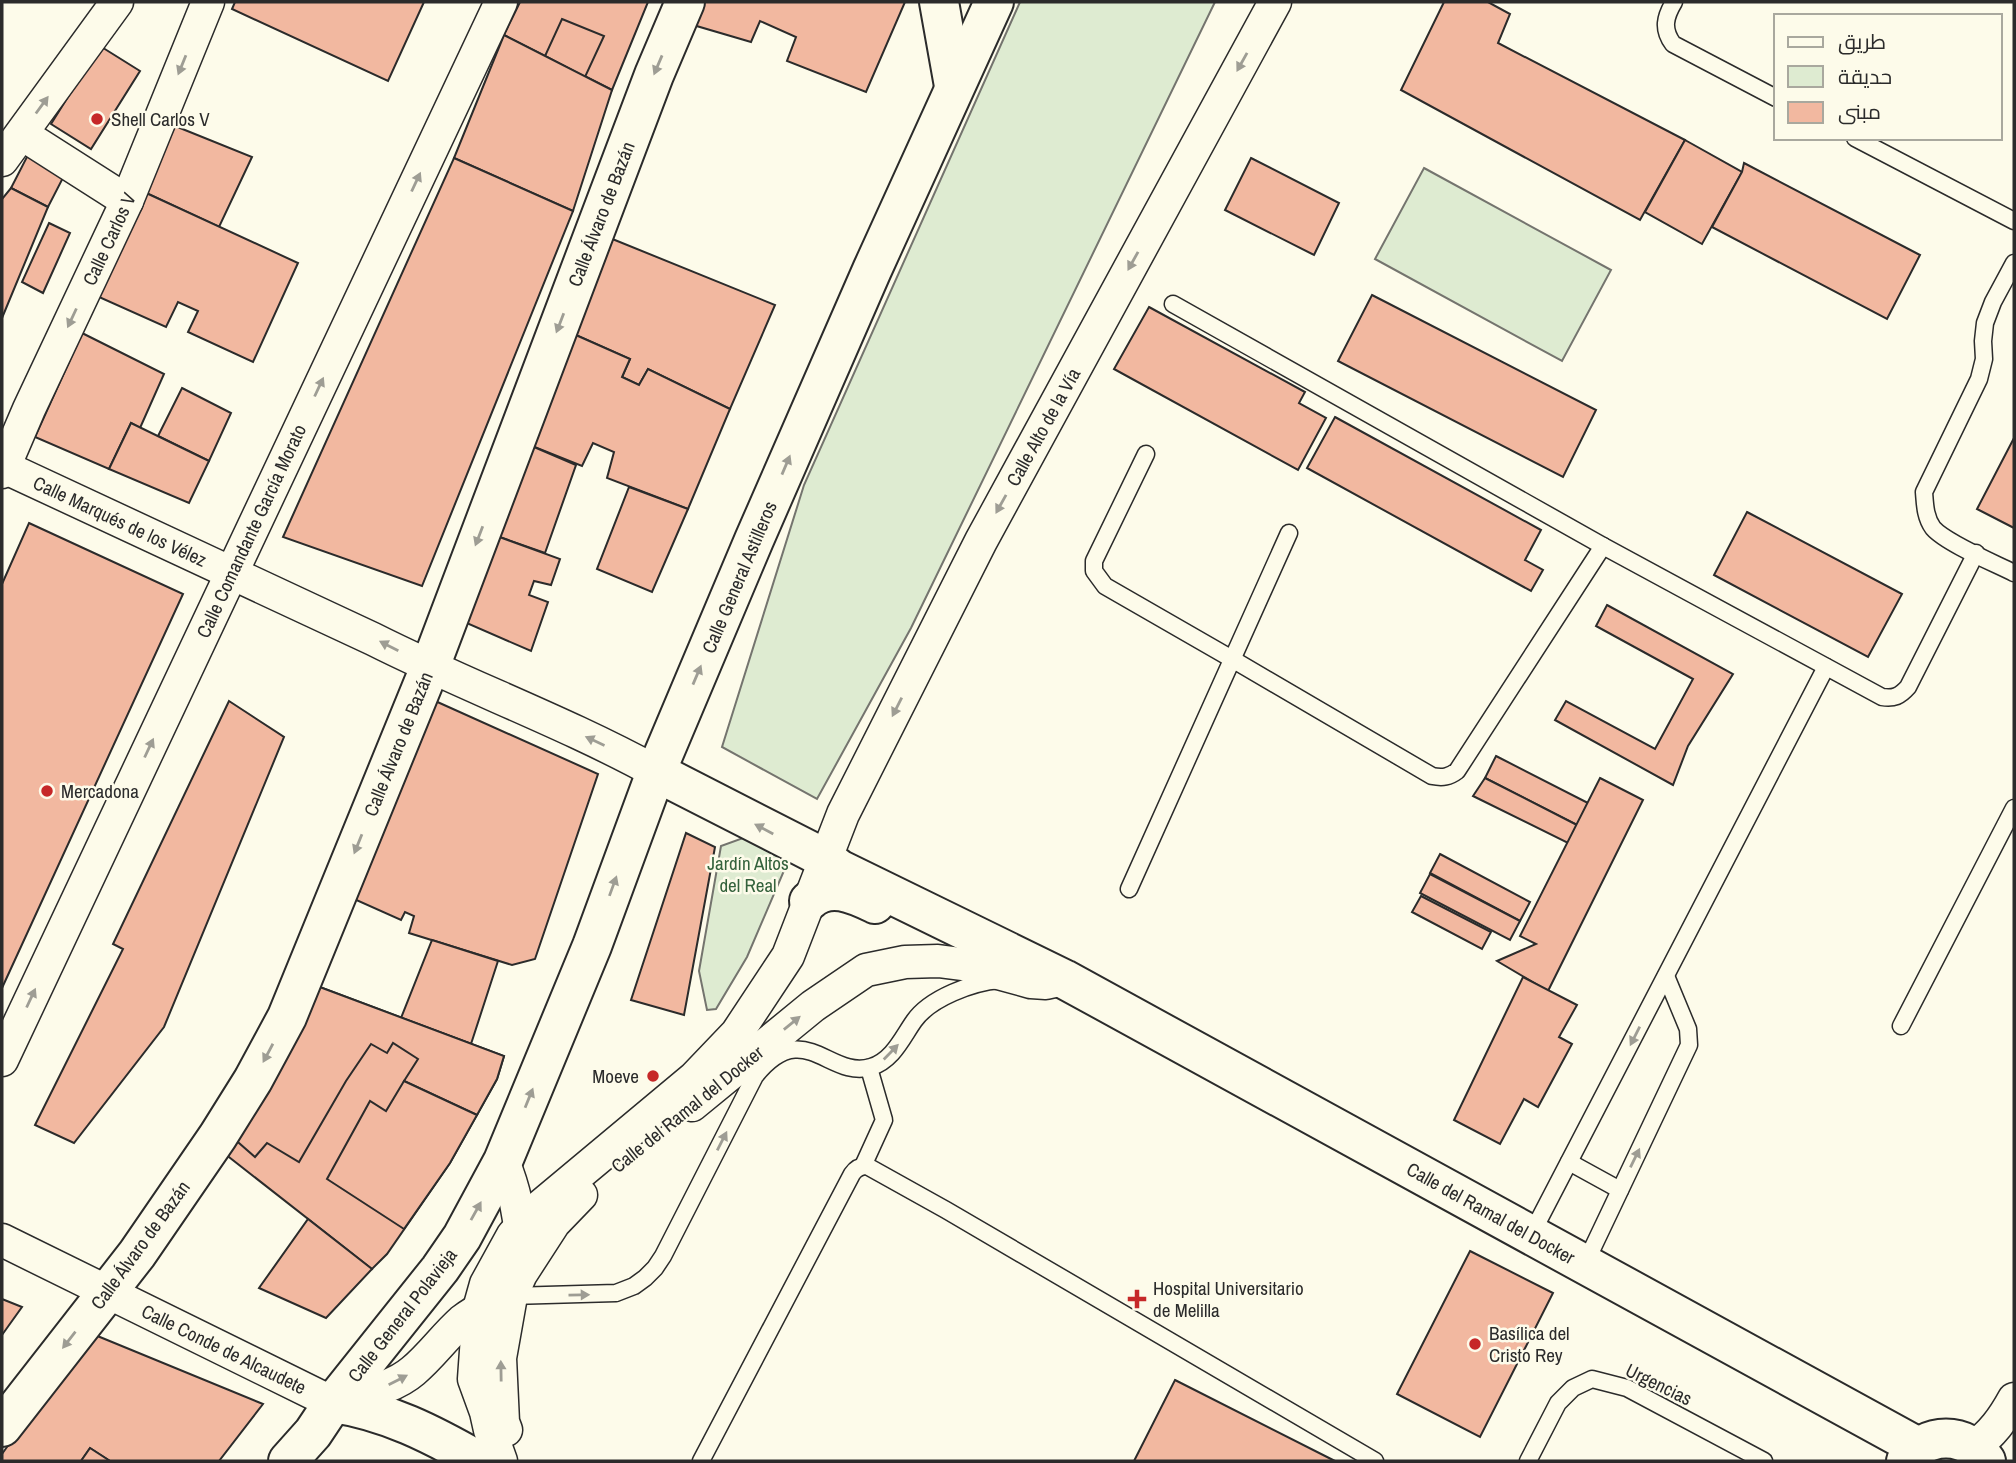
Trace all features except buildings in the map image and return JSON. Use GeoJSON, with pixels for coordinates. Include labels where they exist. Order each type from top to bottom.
{"type":"FeatureCollection","features":[{"type":"Feature","properties":{"kind":"main road","name":"Calle Álvaro de Bazán"},"geometry":{"type":"LineString","coordinates":[[2,1427],[136,1254],[218,1136],[253,1080],[287,1017],[429,667],[654,75],[685,2]]}},
{"type":"Feature","properties":{"kind":"main road"},"geometry":{"type":"LineString","coordinates":[[939,2],[954,86]]}},
{"type":"Feature","properties":{"kind":"main road","name":"Calle General Astilleros"},"geometry":{"type":"LineString","coordinates":[[503,1161],[592,946],[656,772],[790,456],[994,2]]}},
{"type":"Feature","properties":{"kind":"main road","name":"Calle del Ramal del Docker"},"geometry":{"type":"LineString","coordinates":[[656,772],[826,859],[839,869],[1064,979],[1585,1264],[1912,1454]]}},
{"type":"Feature","properties":{"kind":"main road","name":"Calle del Ramal del Docker"},"geometry":{"type":"LineString","coordinates":[[809,901],[817,894],[830,891],[855,894],[1000,965],[1018,972],[1064,979]]}},
{"type":"Feature","properties":{"kind":"main road","name":"Calle General Polavieja"},"geometry":{"type":"LineString","coordinates":[[288,1461],[313,1433],[333,1403],[440,1269],[462,1237],[503,1161]]}},
{"type":"Feature","properties":{"kind":"main road"},"geometry":{"type":"LineString","coordinates":[[333,1403],[363,1408],[398,1420],[479,1461]]}},
{"type":"Feature","properties":{"kind":"main road"},"geometry":{"type":"LineString","coordinates":[[1912,1454],[1928,1441],[1951,1438],[1980,1454]]}},
{"type":"Feature","properties":{"kind":"street"},"geometry":{"type":"LineString","coordinates":[[2,160],[117,2]]}},
{"type":"Feature","properties":{"kind":"street","name":"Calle Carlos V"},"geometry":{"type":"LineString","coordinates":[[2,469],[127,201],[208,2]]}},
{"type":"Feature","properties":{"kind":"street","name":"Calle Comandante García Morato"},"geometry":{"type":"LineString","coordinates":[[2,1060],[501,2]]}},
{"type":"Feature","properties":{"kind":"street","name":"Calle Alto de la Vía"},"geometry":{"type":"LineString","coordinates":[[826,859],[844,814],[981,541],[1275,2]]}},
{"type":"Feature","properties":{"kind":"street"},"geometry":{"type":"LineString","coordinates":[[22,134],[127,201]]}},
{"type":"Feature","properties":{"kind":"street","name":"Calle Marqués de los Vélez"},"geometry":{"type":"LineString","coordinates":[[2,469],[232,573],[429,667],[611,748],[656,772]]}},
{"type":"Feature","properties":{"kind":"street","name":"Calle del Ramal del Docker"},"geometry":{"type":"LineString","coordinates":[[501,1461],[474,1379],[479,1309],[486,1283],[513,1235],[537,1209],[694,1078],[737,1034],[788,956],[826,859]]}},
{"type":"Feature","properties":{"kind":"street","name":"Calle del Ramal del Docker"},"geometry":{"type":"LineString","coordinates":[[517,1461],[503,1422],[500,1358],[513,1291],[554,1223],[572,1203],[813,1006],[866,970],[905,962],[938,961],[969,965],[1017,979],[1046,983],[1064,979]]}},
{"type":"Feature","properties":{"kind":"street"},"geometry":{"type":"LineString","coordinates":[[333,1403],[397,1382],[412,1372],[461,1322],[513,1291],[520,1256],[520,1228],[512,1182],[503,1161]]}},
{"type":"Feature","properties":{"kind":"street","name":"Calle Conde de Alcaudete"},"geometry":{"type":"LineString","coordinates":[[2,1240],[333,1403]]}},
{"type":"Feature","properties":{"kind":"street"},"geometry":{"type":"LineString","coordinates":[[1980,1454],[1987,1438],[2003,1419],[2014,1399]]}},
{"type":"Feature","properties":{"kind":"lane"},"geometry":{"type":"LineString","coordinates":[[1674,2],[1665,26],[1673,44],[1774,97]]}},
{"type":"Feature","properties":{"kind":"lane"},"geometry":{"type":"LineString","coordinates":[[1859,140],[2014,221]]}},
{"type":"Feature","properties":{"kind":"lane"},"geometry":{"type":"LineString","coordinates":[[2014,263],[1985,323],[1984,359],[1979,379],[1924,492],[1925,509],[1932,526],[1943,537],[2014,573]]}},
{"type":"Feature","properties":{"kind":"lane"},"geometry":{"type":"LineString","coordinates":[[1173,304],[1603,546],[1882,697],[1892,698],[1902,694],[1908,687],[1976,554]]}},
{"type":"Feature","properties":{"kind":"lane"},"geometry":{"type":"LineString","coordinates":[[1146,454],[1094,561],[1094,571],[1105,586],[1432,776],[1442,778],[1457,771],[1603,546]]}},
{"type":"Feature","properties":{"kind":"lane"},"geometry":{"type":"LineString","coordinates":[[1129,889],[1289,533]]}},
{"type":"Feature","properties":{"kind":"lane"},"geometry":{"type":"LineString","coordinates":[[1531,1235],[1826,667]]}},
{"type":"Feature","properties":{"kind":"lane"},"geometry":{"type":"LineString","coordinates":[[1900,1026],[2014,808]]}},
{"type":"Feature","properties":{"kind":"lane"},"geometry":{"type":"LineString","coordinates":[[1585,1264],[1689,1045],[1688,1029],[1666,976]]}},
{"type":"Feature","properties":{"kind":"lane"},"geometry":{"type":"LineString","coordinates":[[513,1291],[617,1293],[645,1278],[663,1256],[755,1076],[776,1056],[802,1050],[814,1052],[850,1067],[869,1068],[891,1055],[916,1018],[952,993],[994,981],[1017,979]]}},
{"type":"Feature","properties":{"kind":"lane"},"geometry":{"type":"LineString","coordinates":[[863,1166],[884,1120],[869,1068]]}},
{"type":"Feature","properties":{"kind":"lane"},"geometry":{"type":"LineString","coordinates":[[1569,1162],[1620,1190]]}},
{"type":"Feature","properties":{"kind":"lane"},"geometry":{"type":"LineString","coordinates":[[701,1461],[854,1170],[863,1166],[969,1223],[1376,1461]]}},
{"type":"Feature","properties":{"kind":"lane","name":"Urgencias"},"geometry":{"type":"LineString","coordinates":[[1528,1461],[1558,1403],[1573,1388],[1592,1379],[1626,1388],[1760,1460]]}},
{"type":"Feature","properties":{"kind":"green space"},"geometry":{"type":"Polygon","coordinates":[[[1020,2],[1215,2],[911,628],[817,799],[722,747],[804,485],[1020,2]]]}},
{"type":"Feature","properties":{"kind":"green space"},"geometry":{"type":"Polygon","coordinates":[[[1424,168],[1611,270],[1562,361],[1375,259],[1424,168]]]}},
{"type":"Feature","properties":{"kind":"green space","name":"Jardín Altos del Real"},"geometry":{"type":"Polygon","coordinates":[[[743,838],[789,859],[747,957],[716,1009],[707,1010],[699,971],[721,846],[743,838]]]}},
{"type":"Feature","properties":{"kind":"place","name":"Shell Carlos V"},"geometry":{"type":"Point","coordinates":[97,119]}},
{"type":"Feature","properties":{"kind":"place","name":"Mercadona"},"geometry":{"type":"Point","coordinates":[47,791]}},
{"type":"Feature","properties":{"kind":"place","name":"Moeve"},"geometry":{"type":"Point","coordinates":[653,1076]}},
{"type":"Feature","properties":{"kind":"place","name":"Hospital Universitario de Melilla"},"geometry":{"type":"Point","coordinates":[1137,1299]}},
{"type":"Feature","properties":{"kind":"place","name":"Basílica del Cristo Rey"},"geometry":{"type":"Point","coordinates":[1475,1344]}}]}
